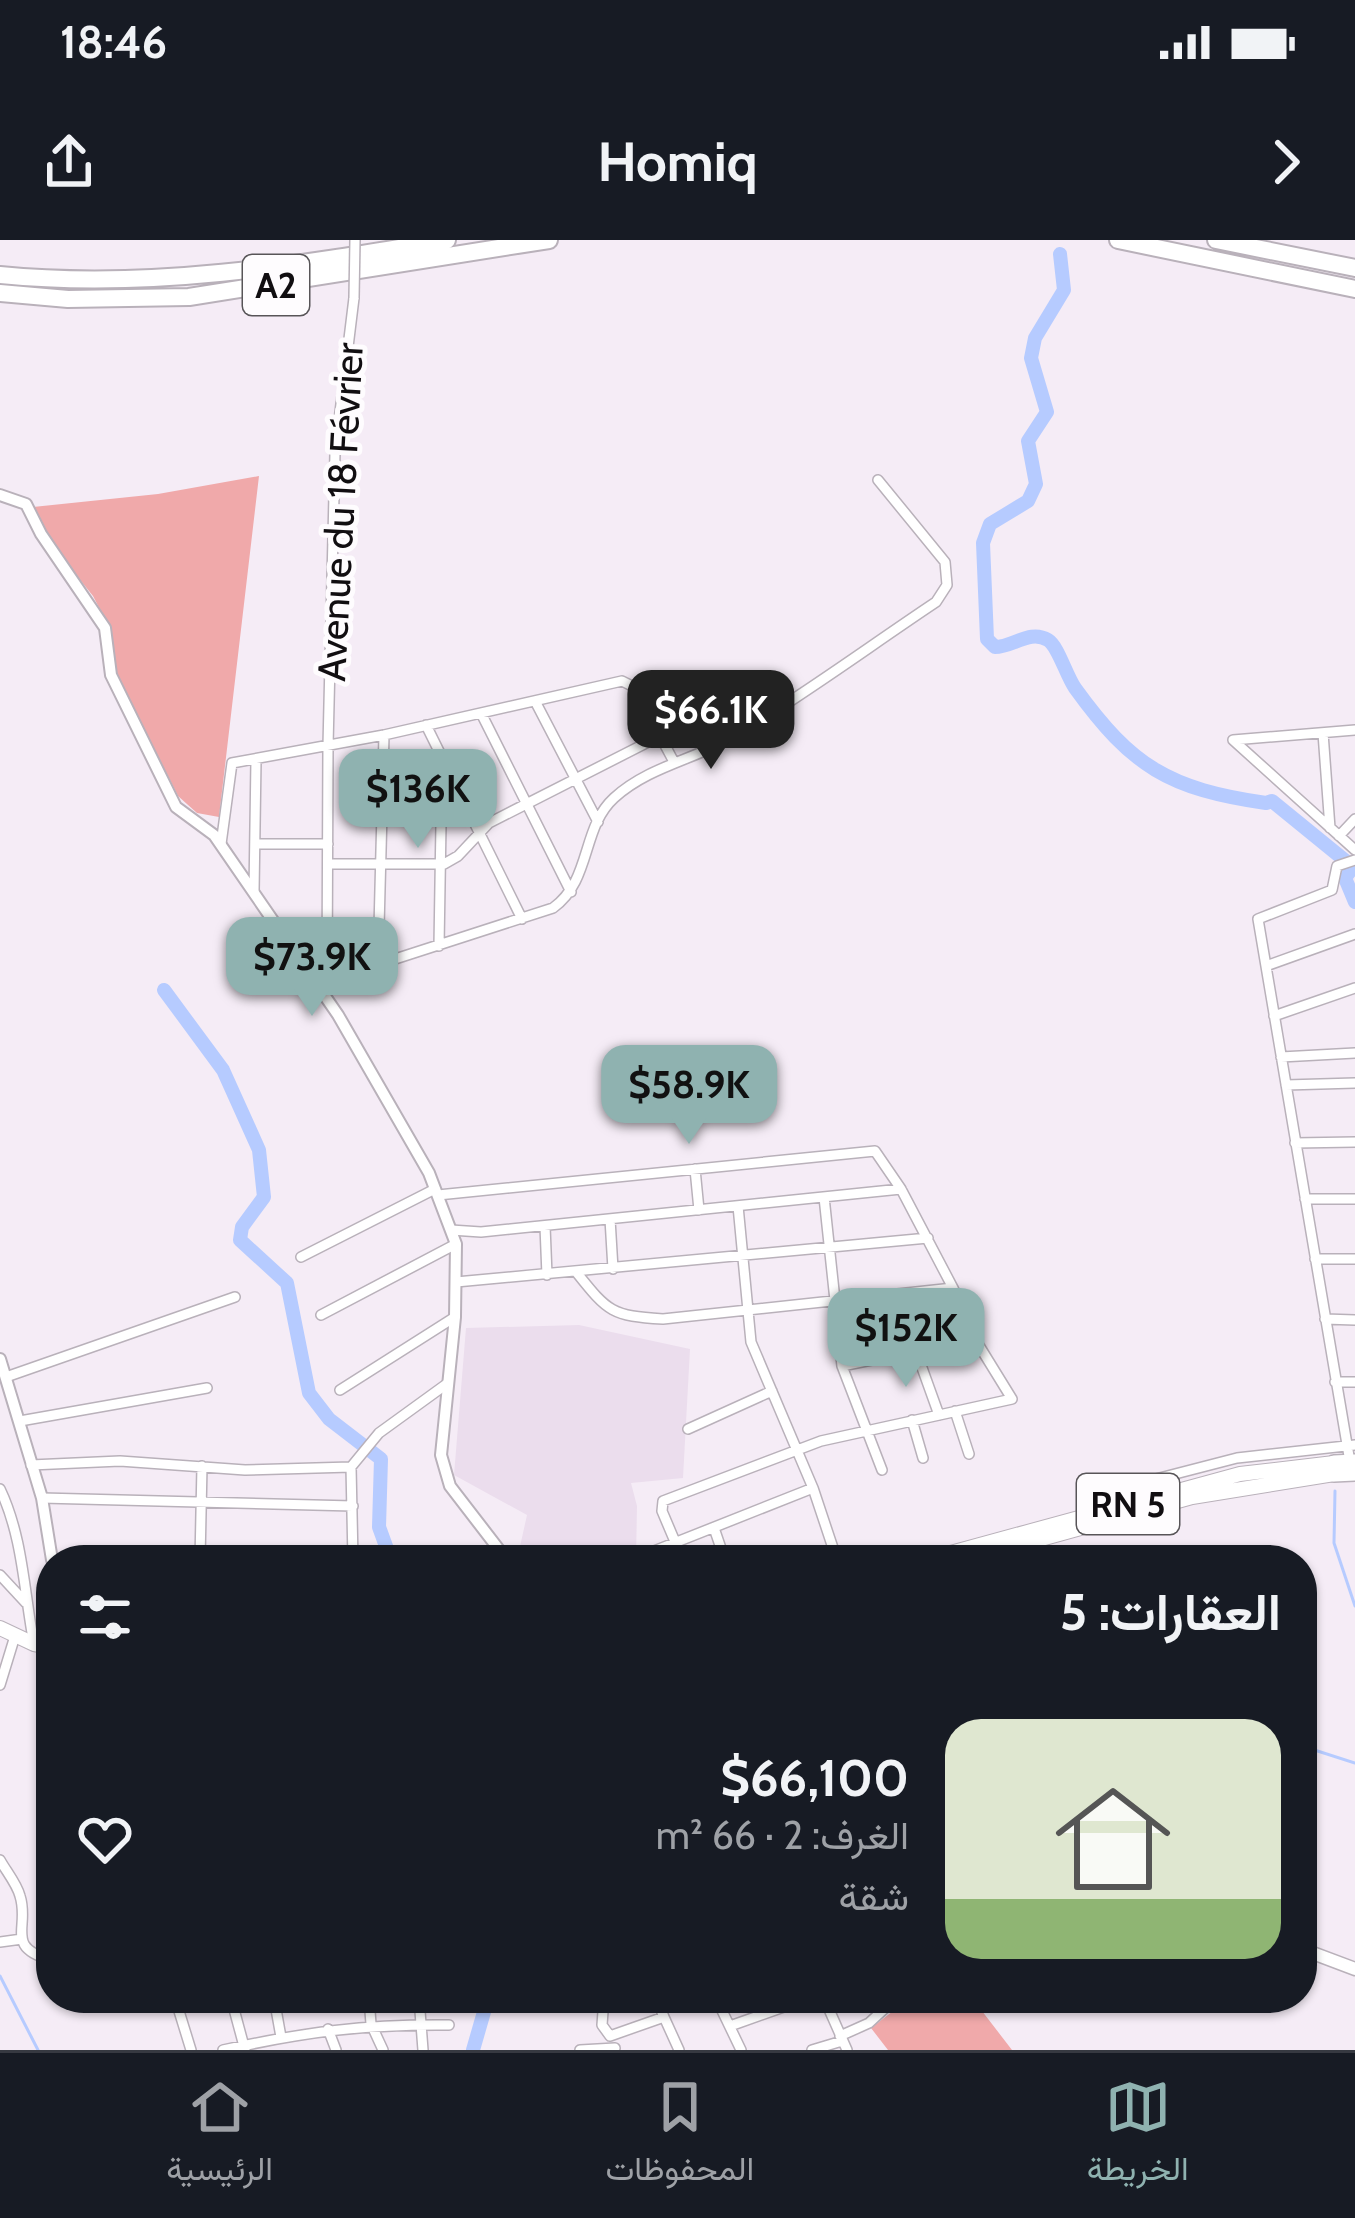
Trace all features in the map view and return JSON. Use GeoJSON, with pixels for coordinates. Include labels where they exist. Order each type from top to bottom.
{"type":"FeatureCollection","features":[{"type":"Feature","properties":{"kind":"highway","name":"A2"},"geometry":{"type":"LineString","coordinates":[[0,275],[55,281],[251,273],[447,240]]}},
{"type":"Feature","properties":{"kind":"highway","name":"A2"},"geometry":{"type":"LineString","coordinates":[[0,293],[106,299],[189,297],[549,240]]}},
{"type":"Feature","properties":{"kind":"highway"},"geometry":{"type":"LineString","coordinates":[[1118,240],[1355,289]]}},
{"type":"Feature","properties":{"kind":"highway"},"geometry":{"type":"LineString","coordinates":[[1216,240],[1355,268]]}},
{"type":"Feature","properties":{"kind":"main road","name":"RN 5"},"geometry":{"type":"LineString","coordinates":[[979,1545],[1240,1474],[1347,1461]]}},
{"type":"Feature","properties":{"kind":"main road","name":"RN 5"},"geometry":{"type":"LineString","coordinates":[[1021,1545],[1192,1497],[1347,1461]]}},
{"type":"Feature","properties":{"kind":"main road"},"geometry":{"type":"LineString","coordinates":[[0,1628],[34,1644]]}},
{"type":"Feature","properties":{"kind":"main road"},"geometry":{"type":"LineString","coordinates":[[1317,1955],[1355,1969]]}},
{"type":"Feature","properties":{"kind":"street","name":"Avenue du 18 Février"},"geometry":{"type":"LineString","coordinates":[[327,1000],[335,453],[354,298],[355,240]]}},
{"type":"Feature","properties":{"kind":"street"},"geometry":{"type":"LineString","coordinates":[[327,981],[553,908],[572,892],[598,822],[622,792],[674,762],[740,734],[936,602],[947,585],[945,562],[878,480]]}},
{"type":"Feature","properties":{"kind":"street"},"geometry":{"type":"LineString","coordinates":[[0,495],[26,504],[105,628],[111,675],[176,807],[214,835],[327,1000],[436,1192],[457,1244],[441,1455],[450,1486],[496,1545]]}},
{"type":"Feature","properties":{"kind":"street"},"geometry":{"type":"LineString","coordinates":[[220,844],[232,764],[627,681],[674,762]]}},
{"type":"Feature","properties":{"kind":"street"},"geometry":{"type":"LineString","coordinates":[[536,700],[598,822]]}},
{"type":"Feature","properties":{"kind":"street"},"geometry":{"type":"LineString","coordinates":[[482,713],[572,892]]}},
{"type":"Feature","properties":{"kind":"street"},"geometry":{"type":"LineString","coordinates":[[426,725],[522,919]]}},
{"type":"Feature","properties":{"kind":"street"},"geometry":{"type":"LineString","coordinates":[[1355,730],[1233,740],[1355,850]]}},
{"type":"Feature","properties":{"kind":"street"},"geometry":{"type":"LineString","coordinates":[[1323,733],[1335,832]]}},
{"type":"Feature","properties":{"kind":"street"},"geometry":{"type":"LineString","coordinates":[[378,966],[384,734]]}},
{"type":"Feature","properties":{"kind":"street"},"geometry":{"type":"LineString","coordinates":[[328,864],[440,865],[458,856],[479,832],[527,803],[660,736]]}},
{"type":"Feature","properties":{"kind":"street"},"geometry":{"type":"LineString","coordinates":[[439,946],[442,757]]}},
{"type":"Feature","properties":{"kind":"street"},"geometry":{"type":"LineString","coordinates":[[254,892],[256,760]]}},
{"type":"Feature","properties":{"kind":"street"},"geometry":{"type":"LineString","coordinates":[[1335,832],[1355,819]]}},
{"type":"Feature","properties":{"kind":"street"},"geometry":{"type":"LineString","coordinates":[[255,844],[328,844]]}},
{"type":"Feature","properties":{"kind":"street"},"geometry":{"type":"LineString","coordinates":[[1347,1461],[1258,919],[1332,890],[1337,866],[1355,860]]}},
{"type":"Feature","properties":{"kind":"street"},"geometry":{"type":"LineString","coordinates":[[1266,966],[1355,934]]}},
{"type":"Feature","properties":{"kind":"street"},"geometry":{"type":"LineString","coordinates":[[1274,1016],[1355,988]]}},
{"type":"Feature","properties":{"kind":"street"},"geometry":{"type":"LineString","coordinates":[[1281,1057],[1355,1053]]}},
{"type":"Feature","properties":{"kind":"street"},"geometry":{"type":"LineString","coordinates":[[1286,1085],[1355,1082]]}},
{"type":"Feature","properties":{"kind":"street"},"geometry":{"type":"LineString","coordinates":[[1295,1143],[1355,1142]]}},
{"type":"Feature","properties":{"kind":"street"},"geometry":{"type":"LineString","coordinates":[[302,1257],[436,1192],[875,1150],[928,1238],[975,1339],[1012,1400],[797,1450],[663,1501],[662,1511],[676,1544]]}},
{"type":"Feature","properties":{"kind":"street"},"geometry":{"type":"LineString","coordinates":[[695,1169],[699,1210]]}},
{"type":"Feature","properties":{"kind":"street"},"geometry":{"type":"LineString","coordinates":[[451,1230],[481,1232],[901,1189]]}},
{"type":"Feature","properties":{"kind":"street"},"geometry":{"type":"LineString","coordinates":[[824,1197],[842,1366],[882,1470]]}},
{"type":"Feature","properties":{"kind":"street"},"geometry":{"type":"LineString","coordinates":[[1305,1199],[1355,1199]]}},
{"type":"Feature","properties":{"kind":"street"},"geometry":{"type":"LineString","coordinates":[[738,1206],[751,1342],[832,1545]]}},
{"type":"Feature","properties":{"kind":"street"},"geometry":{"type":"LineString","coordinates":[[610,1219],[613,1269]]}},
{"type":"Feature","properties":{"kind":"street"},"geometry":{"type":"LineString","coordinates":[[545,1226],[547,1275]]}},
{"type":"Feature","properties":{"kind":"street"},"geometry":{"type":"LineString","coordinates":[[456,1282],[928,1238]]}},
{"type":"Feature","properties":{"kind":"street"},"geometry":{"type":"LineString","coordinates":[[321,1315],[457,1244]]}},
{"type":"Feature","properties":{"kind":"street"},"geometry":{"type":"LineString","coordinates":[[1315,1259],[1355,1259]]}},
{"type":"Feature","properties":{"kind":"street"},"geometry":{"type":"LineString","coordinates":[[577,1273],[604,1309],[663,1319],[953,1288]]}},
{"type":"Feature","properties":{"kind":"street"},"geometry":{"type":"LineString","coordinates":[[6,1377],[236,1297]]}},
{"type":"Feature","properties":{"kind":"street"},"geometry":{"type":"LineString","coordinates":[[340,1390],[455,1317]]}},
{"type":"Feature","properties":{"kind":"street"},"geometry":{"type":"LineString","coordinates":[[1324,1319],[1355,1320]]}},
{"type":"Feature","properties":{"kind":"street"},"geometry":{"type":"LineString","coordinates":[[842,1366],[975,1339]]}},
{"type":"Feature","properties":{"kind":"street"},"geometry":{"type":"LineString","coordinates":[[916,1351],[939,1415]]}},
{"type":"Feature","properties":{"kind":"street"},"geometry":{"type":"LineString","coordinates":[[0,1359],[42,1498],[50,1545]]}},
{"type":"Feature","properties":{"kind":"street"},"geometry":{"type":"LineString","coordinates":[[1335,1382],[1355,1382]]}},
{"type":"Feature","properties":{"kind":"street"},"geometry":{"type":"LineString","coordinates":[[352,1545],[352,1467],[379,1432],[448,1384]]}},
{"type":"Feature","properties":{"kind":"street"},"geometry":{"type":"LineString","coordinates":[[20,1421],[207,1388]]}},
{"type":"Feature","properties":{"kind":"street"},"geometry":{"type":"LineString","coordinates":[[688,1429],[772,1391]]}},
{"type":"Feature","properties":{"kind":"street"},"geometry":{"type":"LineString","coordinates":[[955,1411],[969,1454]]}},
{"type":"Feature","properties":{"kind":"street"},"geometry":{"type":"LineString","coordinates":[[912,1420],[923,1458]]}},
{"type":"Feature","properties":{"kind":"street"},"geometry":{"type":"LineString","coordinates":[[31,1465],[120,1461],[245,1470],[352,1467]]}},
{"type":"Feature","properties":{"kind":"street"},"geometry":{"type":"LineString","coordinates":[[200,1545],[202,1466]]}},
{"type":"Feature","properties":{"kind":"street"},"geometry":{"type":"LineString","coordinates":[[673,1545],[813,1488]]}},
{"type":"Feature","properties":{"kind":"street"},"geometry":{"type":"LineString","coordinates":[[0,1489],[20,1554],[34,1644]]}},
{"type":"Feature","properties":{"kind":"street"},"geometry":{"type":"LineString","coordinates":[[42,1498],[353,1506]]}},
{"type":"Feature","properties":{"kind":"street"},"geometry":{"type":"LineString","coordinates":[[714,1528],[720,1545]]}},
{"type":"Feature","properties":{"kind":"street"},"geometry":{"type":"LineString","coordinates":[[0,1575],[26,1603]]}},
{"type":"Feature","properties":{"kind":"street"},"geometry":{"type":"LineString","coordinates":[[0,1685],[15,1636]]}},
{"type":"Feature","properties":{"kind":"street"},"geometry":{"type":"LineString","coordinates":[[0,1860],[22,1899],[22,1939],[29,1953],[36,1955]]}},
{"type":"Feature","properties":{"kind":"street"},"geometry":{"type":"LineString","coordinates":[[0,1942],[22,1939]]}},
{"type":"Feature","properties":{"kind":"street"},"geometry":{"type":"LineString","coordinates":[[179,2013],[191,2050]]}},
{"type":"Feature","properties":{"kind":"street"},"geometry":{"type":"LineString","coordinates":[[236,2013],[244,2048]]}},
{"type":"Feature","properties":{"kind":"street"},"geometry":{"type":"LineString","coordinates":[[278,2013],[295,2050]]}},
{"type":"Feature","properties":{"kind":"street"},"geometry":{"type":"LineString","coordinates":[[370,2013],[383,2050]]}},
{"type":"Feature","properties":{"kind":"street"},"geometry":{"type":"LineString","coordinates":[[418,2013],[423,2050]]}},
{"type":"Feature","properties":{"kind":"street"},"geometry":{"type":"LineString","coordinates":[[603,2013],[602,2025],[614,2045]]}},
{"type":"Feature","properties":{"kind":"street"},"geometry":{"type":"LineString","coordinates":[[662,2013],[679,2050]]}},
{"type":"Feature","properties":{"kind":"street"},"geometry":{"type":"LineString","coordinates":[[724,2013],[741,2050]]}},
{"type":"Feature","properties":{"kind":"street"},"geometry":{"type":"LineString","coordinates":[[730,2026],[766,2013]]}},
{"type":"Feature","properties":{"kind":"street"},"geometry":{"type":"LineString","coordinates":[[830,2013],[843,2042]]}},
{"type":"Feature","properties":{"kind":"street"},"geometry":{"type":"LineString","coordinates":[[812,2050],[843,2042],[880,2013]]}},
{"type":"Feature","properties":{"kind":"street"},"geometry":{"type":"LineString","coordinates":[[580,2050],[614,2045],[664,2017]]}},
{"type":"Feature","properties":{"kind":"street"},"geometry":{"type":"LineString","coordinates":[[223,2050],[371,2024],[449,2025]]}},
{"type":"Feature","properties":{"kind":"street"},"geometry":{"type":"LineString","coordinates":[[328,2030],[336,2050]]}},
{"type":"Feature","properties":{"kind":"shaded area"},"geometry":{"type":"Polygon","coordinates":[[[259,476],[219,817],[197,813],[178,796],[117,675],[108,625],[93,596],[48,540],[33,507],[158,494],[259,476]]]}},
{"type":"Feature","properties":{"kind":"shaded area"},"geometry":{"type":"Polygon","coordinates":[[[579,1325],[690,1349],[683,1478],[631,1483],[637,1506],[636,1545],[520,1545],[527,1515],[454,1475],[466,1328],[579,1325]]]}},
{"type":"Feature","properties":{"kind":"shaded area"},"geometry":{"type":"Polygon","coordinates":[[[890,2013],[984,2013],[1012,2050],[888,2050],[871,2028],[890,2013]]]}},
{"type":"Feature","properties":{"kind":"waterway"},"geometry":{"type":"LineString","coordinates":[[1060,254],[1064,290],[1035,338],[1031,358],[1047,412],[1028,441],[1036,484],[1028,501],[990,524],[983,543],[987,639],[995,647],[1035,636],[1048,640],[1075,688],[1135,755],[1156,770],[1203,790],[1272,801],[1353,867],[1345,878],[1355,902]]}},
{"type":"Feature","properties":{"kind":"waterway"},"geometry":{"type":"LineString","coordinates":[[164,990],[223,1070],[259,1150],[264,1197],[242,1227],[240,1240],[287,1283],[309,1393],[329,1419],[381,1459],[379,1527],[386,1545]]}},
{"type":"Feature","properties":{"kind":"waterway"},"geometry":{"type":"LineString","coordinates":[[1335,1491],[1334,1543],[1355,1606]]}},
{"type":"Feature","properties":{"kind":"waterway"},"geometry":{"type":"LineString","coordinates":[[1317,1751],[1355,1763]]}},
{"type":"Feature","properties":{"kind":"waterway"},"geometry":{"type":"LineString","coordinates":[[0,1976],[38,2050]]}},
{"type":"Feature","properties":{"kind":"waterway"},"geometry":{"type":"LineString","coordinates":[[473,2050],[484,2013]]}}]}
